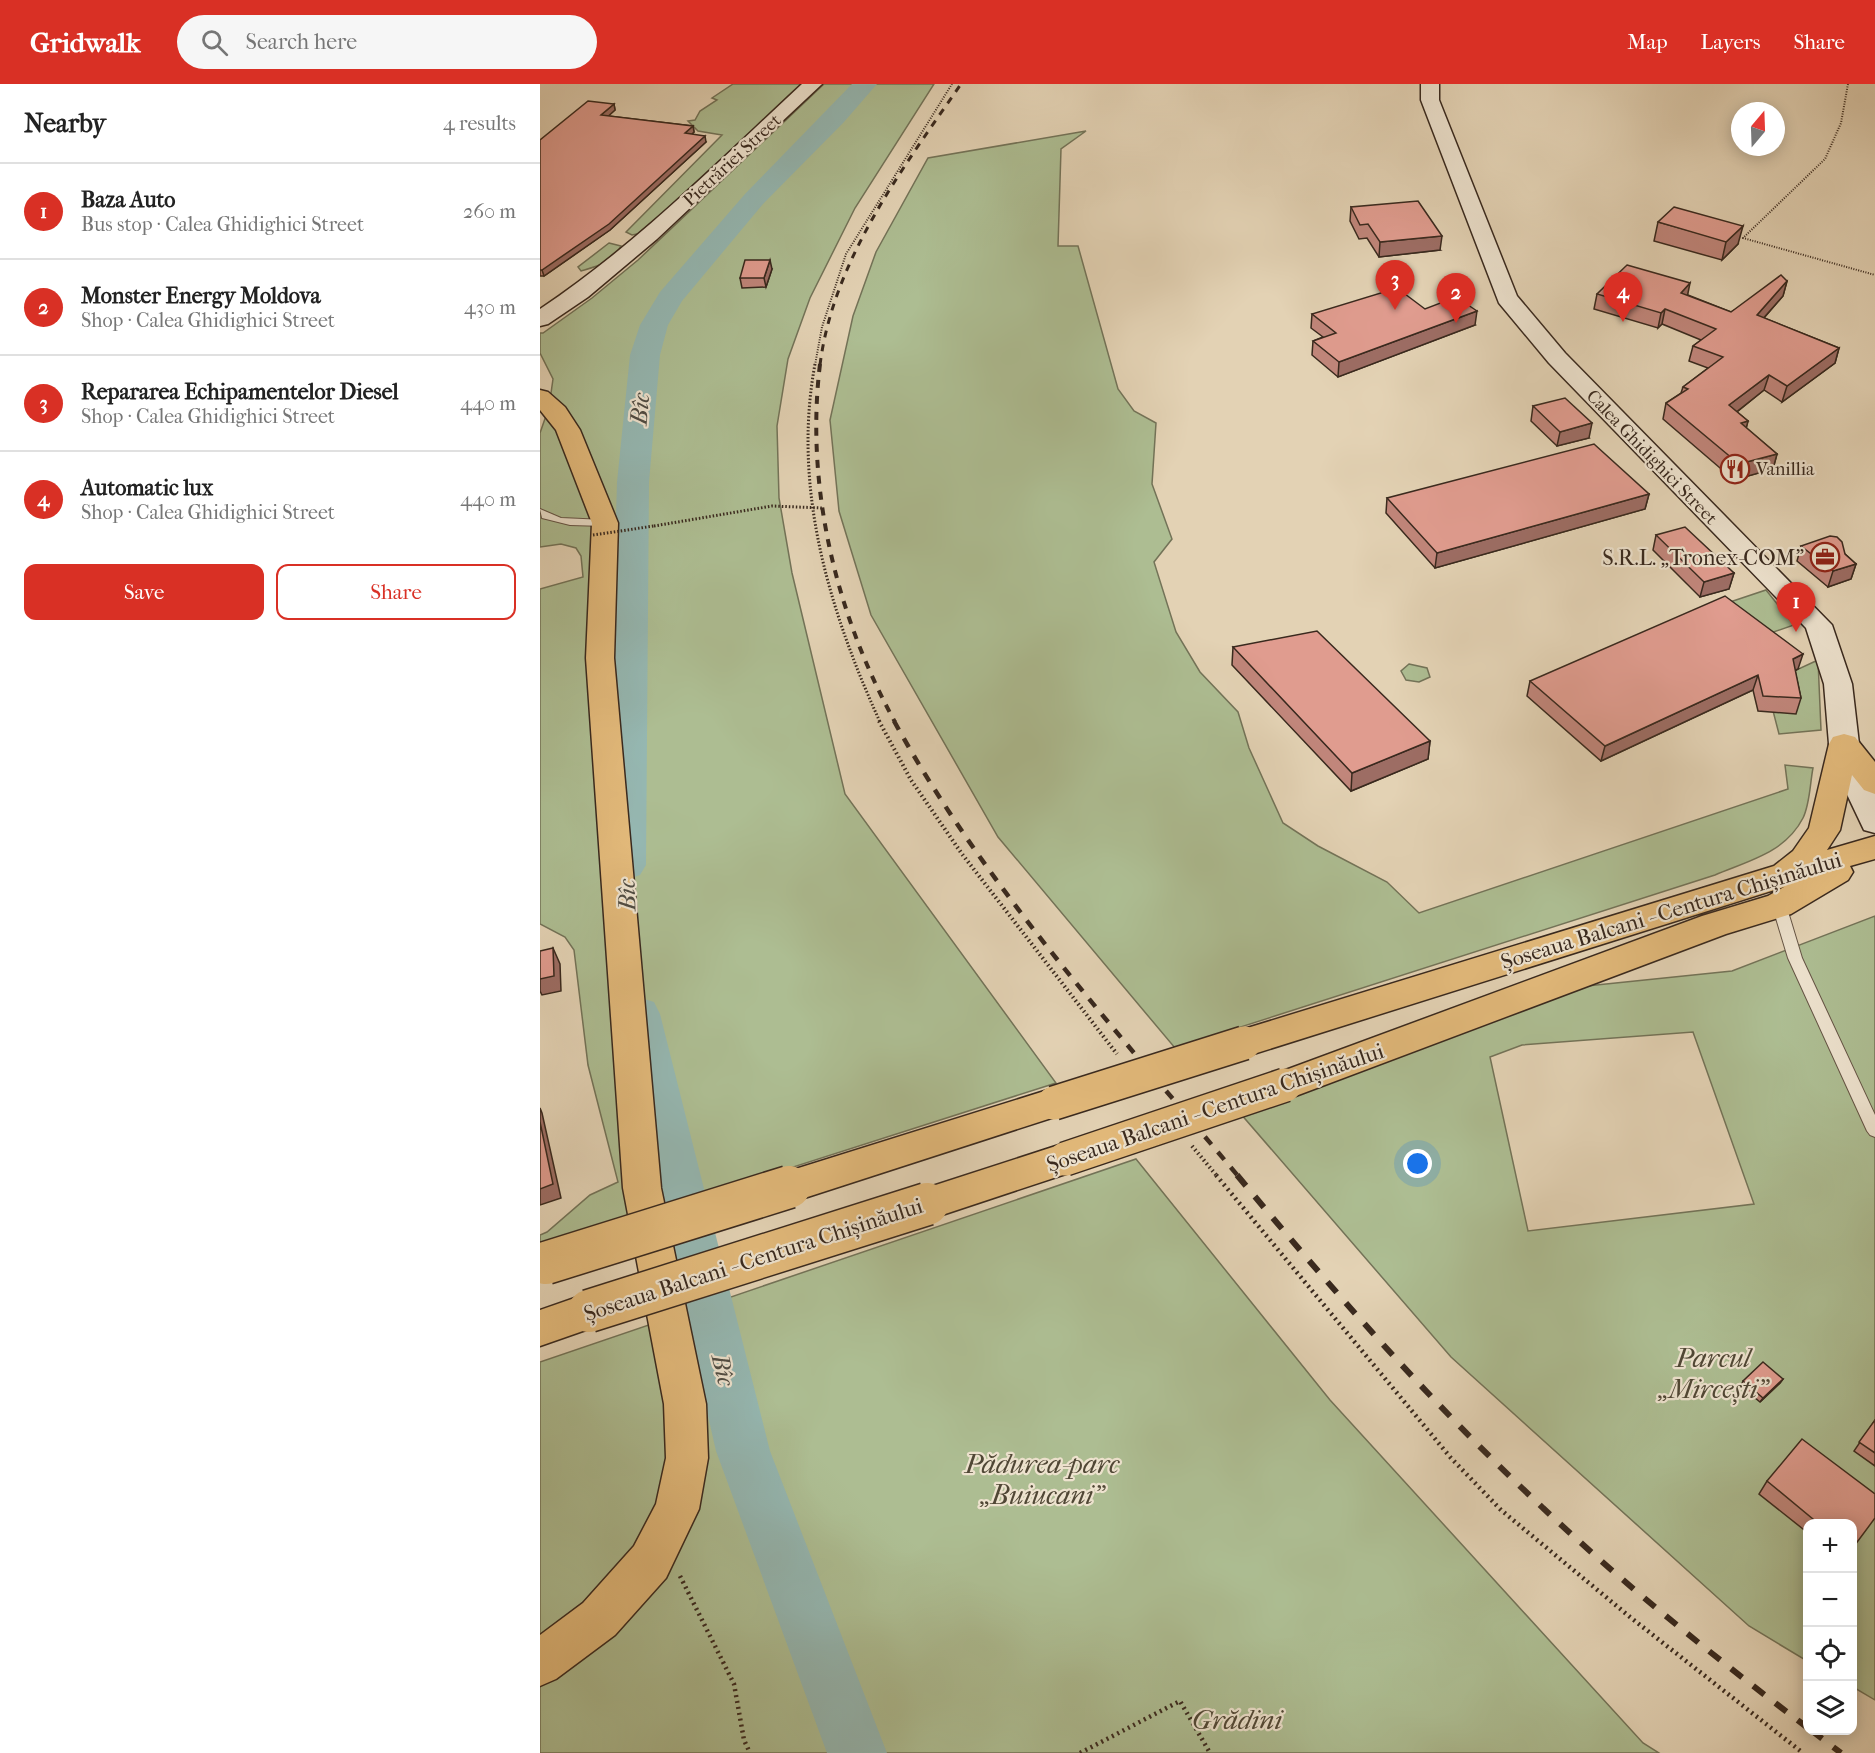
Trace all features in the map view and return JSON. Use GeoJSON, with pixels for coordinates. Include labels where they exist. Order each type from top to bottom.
{"type":"FeatureCollection","features":[{"type":"Feature","properties":{"kind":"highway"},"geometry":{"type":"LineString","coordinates":[[540,1663],[599,1619],[650,1562],[677,1509],[687,1458],[685,1404],[642,1188],[600,658],[599,529],[568,430],[544,402]]}},
{"type":"Feature","properties":{"kind":"highway"},"geometry":{"type":"LineString","coordinates":[[1844,744],[1875,783]]}},
{"type":"Feature","properties":{"kind":"highway"},"geometry":{"type":"LineString","coordinates":[[1782,889],[1824,830],[1844,744]]}},
{"type":"Feature","properties":{"kind":"highway","name":"Șoseaua Balcani - Centura Chișinăului"},"geometry":{"type":"LineString","coordinates":[[540,1328],[1065,1160],[1285,1085],[1714,925],[1782,889],[1875,848]]}},
{"type":"Feature","properties":{"kind":"highway","name":"Șoseaua Balcani - Centura Chișinăului"},"geometry":{"type":"LineString","coordinates":[[543,1264],[1244,1043],[1782,889]]}},
{"type":"Feature","properties":{"kind":"street","name":"Pietrăriei Street"},"geometry":{"type":"LineString","coordinates":[[540,319],[580,292],[650,235],[813,84]]}},
{"type":"Feature","properties":{"kind":"street","name":"Calea Ghidighici Street"},"geometry":{"type":"LineString","coordinates":[[1430,84],[1430,100],[1507,297],[1564,365],[1818,625],[1829,651],[1838,684],[1844,744],[1859,788],[1875,822]]}},
{"type":"Feature","properties":{"kind":"street","name":"Pietrăriei Street"},"geometry":{"type":"LineString","coordinates":[[540,327],[589,297],[634,257],[650,235]]}},
{"type":"Feature","properties":{"kind":"lane"},"geometry":{"type":"LineString","coordinates":[[540,512],[544,516],[599,529]]}},
{"type":"Feature","properties":{"kind":"lane"},"geometry":{"type":"LineString","coordinates":[[1782,889],[1795,958],[1875,1131]]}},
{"type":"Feature","properties":{"kind":"path"},"geometry":{"type":"LineString","coordinates":[[952,84],[880,195],[841,267],[822,324],[807,402],[808,495],[819,556],[843,635],[885,735],[922,798],[974,870],[1032,948],[1120,1058]]}},
{"type":"Feature","properties":{"kind":"path"},"geometry":{"type":"LineString","coordinates":[[1848,84],[1846,104],[1834,143],[1825,159],[1794,186],[1783,202],[1743,238],[1875,275]]}},
{"type":"Feature","properties":{"kind":"path"},"geometry":{"type":"LineString","coordinates":[[599,529],[654,526],[772,506],[822,508]]}},
{"type":"Feature","properties":{"kind":"path"},"geometry":{"type":"LineString","coordinates":[[1187,1141],[1451,1458],[1502,1510],[1682,1659],[1803,1753]]}},
{"type":"Feature","properties":{"kind":"path"},"geometry":{"type":"LineString","coordinates":[[662,1539],[734,1684],[744,1740],[750,1753]]}},
{"type":"Feature","properties":{"kind":"path"},"geometry":{"type":"LineString","coordinates":[[1080,1753],[1180,1701],[1210,1753]]}},
{"type":"Feature","properties":{"kind":"green space"},"geometry":{"type":"Polygon","coordinates":[[[733,84],[804,84],[642,233],[632,235],[626,232],[722,135],[698,131],[688,121],[695,120],[700,111],[717,100],[712,98],[733,84]]]}},
{"type":"Feature","properties":{"kind":"green space"},"geometry":{"type":"Polygon","coordinates":[[[824,84],[934,84],[855,208],[810,298],[788,359],[777,426],[779,498],[792,573],[845,794],[1056,1083],[540,1248],[540,1235],[547,1232],[590,1195],[618,1182],[588,1065],[574,950],[565,937],[540,924],[540,589],[583,577],[581,556],[576,548],[561,544],[540,547],[540,433],[549,407],[553,379],[540,353],[540,333],[592,298],[638,260],[824,84]]]}},
{"type":"Feature","properties":{"kind":"green space"},"geometry":{"type":"Polygon","coordinates":[[[1086,131],[1061,149],[1058,246],[1078,246],[1118,389],[1134,411],[1156,423],[1152,484],[1172,539],[1154,562],[1176,632],[1200,672],[1238,712],[1249,748],[1283,823],[1318,846],[1387,882],[1419,913],[1788,789],[1785,765],[1813,768],[1803,818],[1786,840],[1753,860],[1715,875],[1175,1048],[998,837],[871,615],[839,511],[830,420],[853,316],[876,252],[928,158],[1086,131]]]}},
{"type":"Feature","properties":{"kind":"green space"},"geometry":{"type":"Polygon","coordinates":[[[609,243],[621,246],[609,260],[581,271],[578,267],[609,243]]]}},
{"type":"Feature","properties":{"kind":"green space"},"geometry":{"type":"Polygon","coordinates":[[[1766,590],[1794,625],[1756,638],[1715,607],[1766,590]]]}},
{"type":"Feature","properties":{"kind":"green space"},"geometry":{"type":"Polygon","coordinates":[[[1818,660],[1821,730],[1779,734],[1766,684],[1818,660]]]}},
{"type":"Feature","properties":{"kind":"green space"},"geometry":{"type":"Polygon","coordinates":[[[1409,664],[1427,668],[1430,677],[1419,682],[1406,680],[1401,671],[1409,664]]]}},
{"type":"Feature","properties":{"kind":"green space","name":"Parcul „Mircești”"},"geometry":{"type":"Polygon","coordinates":[[[1875,916],[1875,1700],[1857,1689],[1857,1519],[1803,1519],[1803,1659],[1749,1626],[1451,1357],[1240,1113],[1577,987],[1732,971],[1875,916]],[[1693,1032],[1522,1045],[1490,1057],[1528,1231],[1754,1204],[1693,1032]]]}},
{"type":"Feature","properties":{"kind":"green space","name":"Pădurea-parc „Buiucani”"},"geometry":{"type":"Polygon","coordinates":[[[1136,1159],[1330,1400],[1643,1743],[1659,1753],[540,1753],[540,1362],[1136,1159]]]}},
{"type":"Feature","properties":{"kind":"building"},"geometry":{"type":"Polygon","coordinates":[[[588,101],[614,104],[601,115],[693,126],[685,133],[705,136],[609,224],[540,270],[540,140],[588,101]]]}},
{"type":"Feature","properties":{"kind":"building"},"geometry":{"type":"Polygon","coordinates":[[[1418,201],[1442,236],[1380,242],[1368,224],[1360,225],[1351,207],[1418,201]]]}},
{"type":"Feature","properties":{"kind":"building"},"geometry":{"type":"Polygon","coordinates":[[[1674,207],[1743,226],[1726,242],[1658,222],[1674,207]]]}},
{"type":"Feature","properties":{"kind":"building"},"geometry":{"type":"Polygon","coordinates":[[[745,260],[770,260],[764,278],[740,278],[745,260]]]}},
{"type":"Feature","properties":{"kind":"building"},"geometry":{"type":"Polygon","coordinates":[[[1627,265],[1690,283],[1681,293],[1731,312],[1781,275],[1787,281],[1757,315],[1839,348],[1787,386],[1769,375],[1729,405],[1748,421],[1741,423],[1777,454],[1739,464],[1666,403],[1688,389],[1683,387],[1723,357],[1693,346],[1716,329],[1665,309],[1661,313],[1597,294],[1627,265]]]}},
{"type":"Feature","properties":{"kind":"building"},"geometry":{"type":"Polygon","coordinates":[[[1397,288],[1425,309],[1456,297],[1477,311],[1339,362],[1313,341],[1336,333],[1312,314],[1397,288]]]}},
{"type":"Feature","properties":{"kind":"building"},"geometry":{"type":"Polygon","coordinates":[[[1565,398],[1592,423],[1560,432],[1533,406],[1565,398]]]}},
{"type":"Feature","properties":{"kind":"building"},"geometry":{"type":"Polygon","coordinates":[[[1594,444],[1649,494],[1437,553],[1387,498],[1594,444]]]}},
{"type":"Feature","properties":{"kind":"building"},"geometry":{"type":"Polygon","coordinates":[[[1685,527],[1734,573],[1704,582],[1656,535],[1685,527]]]}},
{"type":"Feature","properties":{"kind":"building"},"geometry":{"type":"Polygon","coordinates":[[[1830,536],[1837,537],[1842,542],[1845,554],[1856,564],[1833,571],[1801,546],[1830,536]]]}},
{"type":"Feature","properties":{"kind":"building"},"geometry":{"type":"Polygon","coordinates":[[[1725,596],[1803,654],[1793,659],[1801,698],[1763,696],[1758,675],[1605,746],[1530,681],[1725,596]]]}},
{"type":"Feature","properties":{"kind":"building"},"geometry":{"type":"Polygon","coordinates":[[[1317,631],[1430,741],[1352,773],[1233,647],[1317,631]]]}},
{"type":"Feature","properties":{"kind":"building"},"geometry":{"type":"Polygon","coordinates":[[[553,948],[554,976],[540,979],[540,951],[553,948]]]}},
{"type":"Feature","properties":{"kind":"building"},"geometry":{"type":"Polygon","coordinates":[[[540,1122],[553,1184],[540,1189],[540,1122]]]}},
{"type":"Feature","properties":{"kind":"building"},"geometry":{"type":"Polygon","coordinates":[[[1763,1362],[1783,1379],[1763,1398],[1743,1381],[1763,1362]]]}},
{"type":"Feature","properties":{"kind":"building"},"geometry":{"type":"Polygon","coordinates":[[[1875,1420],[1875,1453],[1859,1442],[1875,1420]]]}},
{"type":"Feature","properties":{"kind":"building"},"geometry":{"type":"Polygon","coordinates":[[[1802,1439],[1875,1494],[1875,1518],[1857,1542],[1857,1519],[1813,1519],[1767,1481],[1802,1439]]]}},
{"type":"Feature","properties":{"kind":"waterway","name":"Bîc"},"geometry":{"type":"LineString","coordinates":[[626,865],[633,482],[645,355],[654,325],[670,298],[754,199],[836,117],[865,84]]}},
{"type":"Feature","properties":{"kind":"waterway","name":"Bîc"},"geometry":{"type":"LineString","coordinates":[[638,1014],[743,1451],[857,1753]]}},
{"type":"Feature","properties":{"kind":"railway"},"geometry":{"type":"LineString","coordinates":[[820,365],[827,326],[839,289],[855,252],[894,182],[961,84]]}},
{"type":"Feature","properties":{"kind":"railway"},"geometry":{"type":"LineString","coordinates":[[820,364],[816,410],[817,456],[830,549],[841,594],[856,638],[895,722]]}},
{"type":"Feature","properties":{"kind":"railway"},"geometry":{"type":"LineString","coordinates":[[894,721],[930,783],[1011,900],[1100,1012],[1238,1176]]}},
{"type":"Feature","properties":{"kind":"railway"},"geometry":{"type":"LineString","coordinates":[[1237,1175],[1385,1346],[1502,1469],[1640,1594],[1706,1649],[1803,1724]]}},
{"type":"Feature","properties":{"kind":"railway"},"geometry":{"type":"LineString","coordinates":[[1818,1735],[1841,1753]]}},
{"type":"Feature","properties":{"kind":"place","name":"Repararea Echipamentelor Diesel"},"geometry":{"type":"Point","coordinates":[1395,310]}},
{"type":"Feature","properties":{"kind":"place","name":"Automatic lux"},"geometry":{"type":"Point","coordinates":[1623,322]}},
{"type":"Feature","properties":{"kind":"place","name":"Monster Energy Moldova"},"geometry":{"type":"Point","coordinates":[1456,323]}},
{"type":"Feature","properties":{"kind":"place","name":"Vanillia"},"geometry":{"type":"Point","coordinates":[1735,469]}},
{"type":"Feature","properties":{"kind":"place","name":"S.R.L. „Tronex-COM”"},"geometry":{"type":"Point","coordinates":[1825,557]}},
{"type":"Feature","properties":{"kind":"place","name":"Baza Auto"},"geometry":{"type":"Point","coordinates":[1796,632]}},
{"type":"Feature","properties":{"kind":"park label","name":"Grădini"},"geometry":{"type":"Point","coordinates":[1237,1720]}}]}
